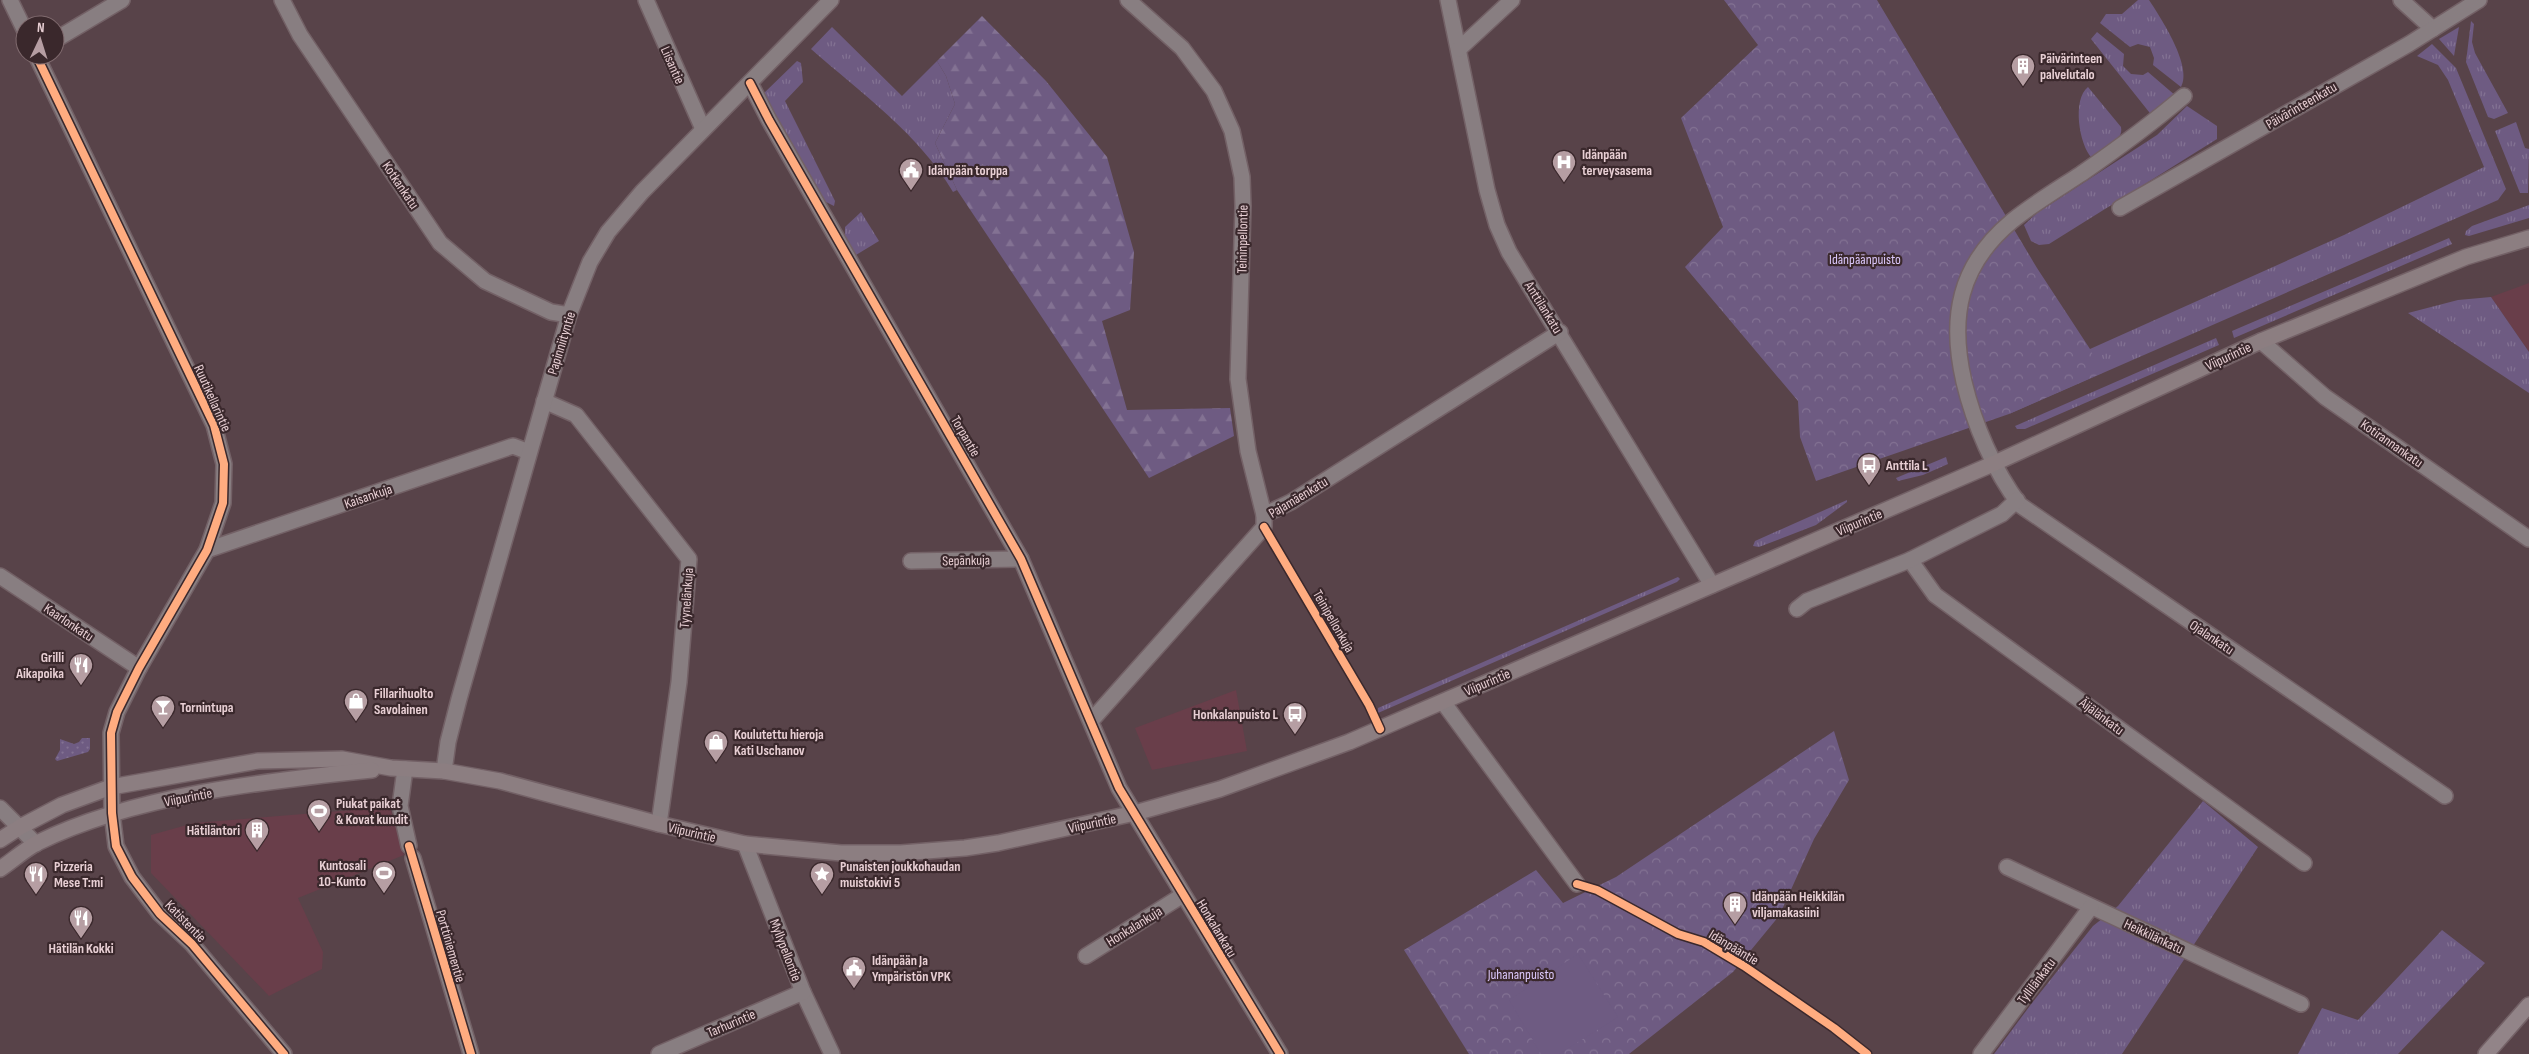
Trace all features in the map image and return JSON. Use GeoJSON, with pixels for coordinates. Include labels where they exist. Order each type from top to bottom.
{"type":"FeatureCollection","features":[{"type":"Feature","properties":{"kind":"highway"},"geometry":{"type":"LineString","coordinates":[[2486,1054],[2529,1005]]}},
{"type":"Feature","properties":{"kind":"main road","name":"Viipurintie"},"geometry":{"type":"LineString","coordinates":[[0,840],[62,805],[111,787],[258,761],[342,759],[398,769],[444,771],[500,780],[659,824],[745,844],[841,853],[933,851],[998,844],[1136,813],[1220,789],[1281,767],[1443,702],[1995,464],[2261,341],[2466,257],[2529,238]]}},
{"type":"Feature","properties":{"kind":"main road","name":"Viipurintie"},"geometry":{"type":"LineString","coordinates":[[0,870],[36,844],[112,813],[264,782],[398,769]]}},
{"type":"Feature","properties":{"kind":"street"},"geometry":{"type":"LineString","coordinates":[[10,0],[17,15]]}},
{"type":"Feature","properties":{"kind":"street"},"geometry":{"type":"LineString","coordinates":[[65,34],[122,0]]}},
{"type":"Feature","properties":{"kind":"street","name":"Kotkankatu"},"geometry":{"type":"LineString","coordinates":[[282,0],[300,35],[440,243],[485,281],[550,312],[569,315]]}},
{"type":"Feature","properties":{"kind":"street","name":"Liisantie"},"geometry":{"type":"LineString","coordinates":[[646,0],[703,129]]}},
{"type":"Feature","properties":{"kind":"street","name":"Papinniityntie"},"geometry":{"type":"LineString","coordinates":[[444,771],[448,742],[459,699],[529,452],[579,286],[608,232],[642,192],[831,0]]}},
{"type":"Feature","properties":{"kind":"street","name":"Teininpellontie"},"geometry":{"type":"LineString","coordinates":[[1128,0],[1182,48],[1214,91],[1232,131],[1242,177],[1238,379],[1248,451],[1264,515]]}},
{"type":"Feature","properties":{"kind":"street","name":"Anttilankatu"},"geometry":{"type":"LineString","coordinates":[[1448,0],[1460,49],[1487,190],[1497,225],[1510,252],[1712,585]]}},
{"type":"Feature","properties":{"kind":"street"},"geometry":{"type":"LineString","coordinates":[[1460,49],[1512,0]]}},
{"type":"Feature","properties":{"kind":"street"},"geometry":{"type":"LineString","coordinates":[[2401,0],[2433,29]]}},
{"type":"Feature","properties":{"kind":"street","name":"Päivärinteenkatu"},"geometry":{"type":"LineString","coordinates":[[2120,208],[2433,29],[2479,0]]}},
{"type":"Feature","properties":{"kind":"street","name":"Ruutikellarintie"},"geometry":{"type":"LineString","coordinates":[[41,65],[214,424],[222,449],[226,478],[223,503],[207,550],[139,668],[117,712],[111,733],[111,787]]}},
{"type":"Feature","properties":{"kind":"street","name":"Torpantie"},"geometry":{"type":"LineString","coordinates":[[750,83],[769,120],[1021,559],[1119,788],[1136,813]]}},
{"type":"Feature","properties":{"kind":"street","name":"Ojalankatu"},"geometry":{"type":"LineString","coordinates":[[2184,96],[2140,134],[2012,220],[1989,243],[1968,277],[1957,315],[1958,354],[1967,395],[2006,488],[2029,511],[2445,796]]}},
{"type":"Feature","properties":{"kind":"street","name":"Pajamäenkatu"},"geometry":{"type":"LineString","coordinates":[[1091,721],[1264,527],[1264,515],[1291,502],[1560,332]]}},
{"type":"Feature","properties":{"kind":"street","name":"Kotirannankatu"},"geometry":{"type":"LineString","coordinates":[[2261,341],[2325,397],[2529,539]]}},
{"type":"Feature","properties":{"kind":"street","name":"Tyynelänkuja"},"geometry":{"type":"LineString","coordinates":[[544,401],[576,415],[689,559],[681,664],[659,824]]}},
{"type":"Feature","properties":{"kind":"street","name":"Kaisankuja"},"geometry":{"type":"LineString","coordinates":[[207,550],[513,446],[529,452]]}},
{"type":"Feature","properties":{"kind":"street"},"geometry":{"type":"LineString","coordinates":[[1797,609],[1807,601],[1910,560],[2002,514],[2016,500]]}},
{"type":"Feature","properties":{"kind":"street","name":"Sepänkuja"},"geometry":{"type":"LineString","coordinates":[[911,561],[1021,559]]}},
{"type":"Feature","properties":{"kind":"street","name":"Äijälänkatu"},"geometry":{"type":"LineString","coordinates":[[1910,560],[1935,594],[2304,863]]}},
{"type":"Feature","properties":{"kind":"street","name":"Kaarlonkatu"},"geometry":{"type":"LineString","coordinates":[[0,576],[139,668]]}},
{"type":"Feature","properties":{"kind":"street"},"geometry":{"type":"LineString","coordinates":[[1443,702],[1577,884]]}},
{"type":"Feature","properties":{"kind":"street","name":"Porttiniementie"},"geometry":{"type":"LineString","coordinates":[[398,769],[400,806],[411,852],[470,1054]]}},
{"type":"Feature","properties":{"kind":"street","name":"Katistentie"},"geometry":{"type":"LineString","coordinates":[[111,787],[116,846],[132,877],[160,914],[192,944],[284,1054]]}},
{"type":"Feature","properties":{"kind":"street"},"geometry":{"type":"LineString","coordinates":[[0,808],[36,844]]}},
{"type":"Feature","properties":{"kind":"street","name":"Honkalankatu"},"geometry":{"type":"LineString","coordinates":[[1136,813],[1183,895],[1280,1054]]}},
{"type":"Feature","properties":{"kind":"street","name":"Myllypellontie"},"geometry":{"type":"LineString","coordinates":[[745,844],[802,992],[832,1054]]}},
{"type":"Feature","properties":{"kind":"street","name":"Heikkilänkatu"},"geometry":{"type":"LineString","coordinates":[[2007,867],[2301,1004]]}},
{"type":"Feature","properties":{"kind":"street","name":"Honkalankuja"},"geometry":{"type":"LineString","coordinates":[[1086,956],[1183,895]]}},
{"type":"Feature","properties":{"kind":"street","name":"Tyllilänkatu"},"geometry":{"type":"LineString","coordinates":[[1981,1054],[2091,907]]}},
{"type":"Feature","properties":{"kind":"street","name":"Tarhurintie"},"geometry":{"type":"LineString","coordinates":[[659,1054],[802,992]]}},
{"type":"Feature","properties":{"kind":"shaded area"},"geometry":{"type":"Polygon","coordinates":[[[2529,283],[2529,352],[2491,297],[2529,283]]]}},
{"type":"Feature","properties":{"kind":"shaded area"},"geometry":{"type":"Polygon","coordinates":[[[1236,690],[1247,751],[1152,770],[1135,728],[1236,690]]]}},
{"type":"Feature","properties":{"kind":"shaded area"},"geometry":{"type":"Polygon","coordinates":[[[390,807],[404,855],[298,898],[323,952],[322,969],[269,996],[151,873],[151,835],[194,823],[390,807]]]}},
{"type":"Feature","properties":{"kind":"green space","name":"Idänpäänpuisto"},"geometry":{"type":"Polygon","coordinates":[[[1724,0],[1877,0],[2037,268],[2090,349],[2102,373],[2009,414],[1816,481],[1800,437],[1798,401],[1685,267],[1723,227],[1681,118],[1758,45],[1724,0]]]}},
{"type":"Feature","properties":{"kind":"green space"},"geometry":{"type":"Polygon","coordinates":[[[2138,0],[2149,0],[2174,43],[2183,68],[2184,78],[2181,87],[2153,65],[2154,58],[2150,47],[2138,44],[2130,47],[2100,23],[2106,14],[2122,14],[2138,0]]]}},
{"type":"Feature","properties":{"kind":"green space"},"geometry":{"type":"Polygon","coordinates":[[[982,16],[1046,81],[1107,157],[1134,252],[1130,310],[1102,321],[1127,410],[1230,408],[1234,436],[1149,478],[957,190],[935,143],[955,104],[946,76],[937,61],[982,16]]]}},
{"type":"Feature","properties":{"kind":"green space"},"geometry":{"type":"Polygon","coordinates":[[[2471,21],[2474,24],[2472,42],[2475,53],[2508,113],[2494,119],[2488,117],[2466,62],[2471,21]]]}},
{"type":"Feature","properties":{"kind":"green space"},"geometry":{"type":"Polygon","coordinates":[[[832,27],[902,96],[937,61],[946,76],[955,104],[935,143],[957,190],[953,192],[924,151],[888,115],[811,49],[832,27]]]}},
{"type":"Feature","properties":{"kind":"green space"},"geometry":{"type":"Polygon","coordinates":[[[2459,27],[2454,56],[2439,39],[2459,27]]]}},
{"type":"Feature","properties":{"kind":"green space"},"geometry":{"type":"Polygon","coordinates":[[[2097,32],[2124,54],[2123,66],[2131,74],[2143,75],[2148,72],[2176,96],[2153,117],[2091,39],[2097,32]]]}},
{"type":"Feature","properties":{"kind":"green space"},"geometry":{"type":"Polygon","coordinates":[[[2432,44],[2456,68],[2506,189],[2498,200],[2009,414],[2090,349],[2344,235],[2484,167],[2448,80],[2438,65],[2417,56],[2432,44]]]}},
{"type":"Feature","properties":{"kind":"green space"},"geometry":{"type":"Polygon","coordinates":[[[797,61],[801,63],[803,82],[785,101],[835,201],[834,206],[824,201],[762,95],[797,61]]]}},
{"type":"Feature","properties":{"kind":"green space"},"geometry":{"type":"Polygon","coordinates":[[[2088,87],[2121,127],[2121,132],[2116,141],[2092,158],[2087,152],[2079,122],[2080,101],[2088,87]]]}},
{"type":"Feature","properties":{"kind":"green space"},"geometry":{"type":"Polygon","coordinates":[[[2187,106],[2217,126],[2217,139],[2049,244],[2039,245],[2031,241],[2024,225],[2037,213],[2157,135],[2187,106]]]}},
{"type":"Feature","properties":{"kind":"green space"},"geometry":{"type":"Polygon","coordinates":[[[2516,122],[2525,148],[2529,149],[2528,193],[2520,193],[2495,131],[2516,122]]]}},
{"type":"Feature","properties":{"kind":"green space"},"geometry":{"type":"Polygon","coordinates":[[[2529,205],[2529,218],[2469,236],[2465,235],[2466,231],[2472,226],[2529,205]]]}},
{"type":"Feature","properties":{"kind":"green space"},"geometry":{"type":"Polygon","coordinates":[[[861,212],[879,241],[856,255],[845,237],[845,227],[861,212]]]}},
{"type":"Feature","properties":{"kind":"green space"},"geometry":{"type":"Polygon","coordinates":[[[2449,238],[2452,244],[2234,338],[2232,331],[2449,238]]]}},
{"type":"Feature","properties":{"kind":"green space"},"geometry":{"type":"Polygon","coordinates":[[[2491,297],[2529,352],[2529,393],[2408,313],[2458,300],[2491,297]]]}},
{"type":"Feature","properties":{"kind":"green space"},"geometry":{"type":"Polygon","coordinates":[[[2216,338],[2219,345],[2025,429],[2017,429],[2015,426],[2216,338]]]}},
{"type":"Feature","properties":{"kind":"green space"},"geometry":{"type":"Polygon","coordinates":[[[1946,457],[1948,464],[1923,475],[1898,481],[1896,478],[1946,457]]]}},
{"type":"Feature","properties":{"kind":"green space"},"geometry":{"type":"Polygon","coordinates":[[[1847,500],[1847,502],[1816,525],[1759,547],[1753,546],[1755,541],[1847,500]]]}},
{"type":"Feature","properties":{"kind":"green space"},"geometry":{"type":"Polygon","coordinates":[[[1678,577],[1680,579],[1677,582],[1378,713],[1378,708],[1678,577]]]}},
{"type":"Feature","properties":{"kind":"green space","name":"Juhananpuisto"},"geometry":{"type":"Polygon","coordinates":[[[1834,731],[1849,780],[1814,839],[1779,916],[1733,972],[1629,1054],[1469,1054],[1404,950],[1536,870],[1563,903],[1616,877],[1834,731]]]}},
{"type":"Feature","properties":{"kind":"green space"},"geometry":{"type":"Polygon","coordinates":[[[82,738],[90,738],[90,749],[88,752],[57,761],[55,759],[60,750],[60,739],[74,744],[82,738]]]}},
{"type":"Feature","properties":{"kind":"green space"},"geometry":{"type":"Polygon","coordinates":[[[2203,801],[2258,847],[2122,1054],[1994,1054],[2093,926],[2118,906],[2203,801]]]}},
{"type":"Feature","properties":{"kind":"green space"},"geometry":{"type":"Polygon","coordinates":[[[2442,930],[2485,963],[2398,1054],[2298,1054],[2322,1008],[2358,1020],[2442,930]]]}},
{"type":"Feature","properties":{"kind":"green space"},"geometry":{"type":"Polygon","coordinates":[[[1578,954],[1618,1017],[1559,1054],[1541,1054],[1509,1000],[1578,954]]]}},
{"type":"Feature","properties":{"kind":"cycle path"},"geometry":{"type":"LineString","coordinates":[[41,65],[214,425],[224,464],[223,503],[207,550],[139,668],[117,712],[111,733],[112,813],[116,846],[132,877],[160,914],[192,944],[284,1054]]}},
{"type":"Feature","properties":{"kind":"cycle path"},"geometry":{"type":"LineString","coordinates":[[750,83],[769,120],[1021,559],[1119,788],[1280,1054]]}},
{"type":"Feature","properties":{"kind":"cycle path","name":"Teinipellonkuja"},"geometry":{"type":"LineString","coordinates":[[1264,527],[1369,705],[1380,729]]}},
{"type":"Feature","properties":{"kind":"cycle path"},"geometry":{"type":"LineString","coordinates":[[409,846],[471,1054]]}},
{"type":"Feature","properties":{"kind":"cycle path","name":"Idänpääntie"},"geometry":{"type":"LineString","coordinates":[[1577,884],[1597,890],[1678,934],[1704,942],[1744,966],[1834,1028],[1867,1054]]}},
{"type":"Feature","properties":{"kind":"place","name":"Päivärinteen palvelutalo"},"geometry":{"type":"Point","coordinates":[2023,87]}},
{"type":"Feature","properties":{"kind":"place","name":"Idänpään terveysasema"},"geometry":{"type":"Point","coordinates":[1564,183]}},
{"type":"Feature","properties":{"kind":"place","name":"Idänpään torppa"},"geometry":{"type":"Point","coordinates":[911,191]}},
{"type":"Feature","properties":{"kind":"place","name":"Anttila L"},"geometry":{"type":"Point","coordinates":[1869,486]}},
{"type":"Feature","properties":{"kind":"place","name":"Grilli Aikapoika"},"geometry":{"type":"Point","coordinates":[81,686]}},
{"type":"Feature","properties":{"kind":"place","name":"Fillarihuolto Savolainen"},"geometry":{"type":"Point","coordinates":[356,722]}},
{"type":"Feature","properties":{"kind":"place","name":"Tornintupa"},"geometry":{"type":"Point","coordinates":[163,728]}},
{"type":"Feature","properties":{"kind":"place","name":"Honkalanpuisto L"},"geometry":{"type":"Point","coordinates":[1295,735]}},
{"type":"Feature","properties":{"kind":"place","name":"Koulutettu hieroja Kati Uschanov"},"geometry":{"type":"Point","coordinates":[716,763]}},
{"type":"Feature","properties":{"kind":"place","name":"Piukat paikat & Kovat kundit"},"geometry":{"type":"Point","coordinates":[319,832]}},
{"type":"Feature","properties":{"kind":"place","name":"Hätiläntori"},"geometry":{"type":"Point","coordinates":[257,851]}},
{"type":"Feature","properties":{"kind":"place","name":"Kuntosali 10-Kunto"},"geometry":{"type":"Point","coordinates":[384,894]}},
{"type":"Feature","properties":{"kind":"place","name":"Pizzeria Mese T:mi"},"geometry":{"type":"Point","coordinates":[36,895]}},
{"type":"Feature","properties":{"kind":"place","name":"Punaisten joukkohaudan muistokivi 5"},"geometry":{"type":"Point","coordinates":[822,895]}},
{"type":"Feature","properties":{"kind":"place","name":"Idänpään Heikkilän viljamakasiini"},"geometry":{"type":"Point","coordinates":[1735,925]}},
{"type":"Feature","properties":{"kind":"place","name":"Hätilän Kokki"},"geometry":{"type":"Point","coordinates":[81,939]}},
{"type":"Feature","properties":{"kind":"place","name":"Idänpään Ja Ympäristön VPK"},"geometry":{"type":"Point","coordinates":[854,989]}}]}
